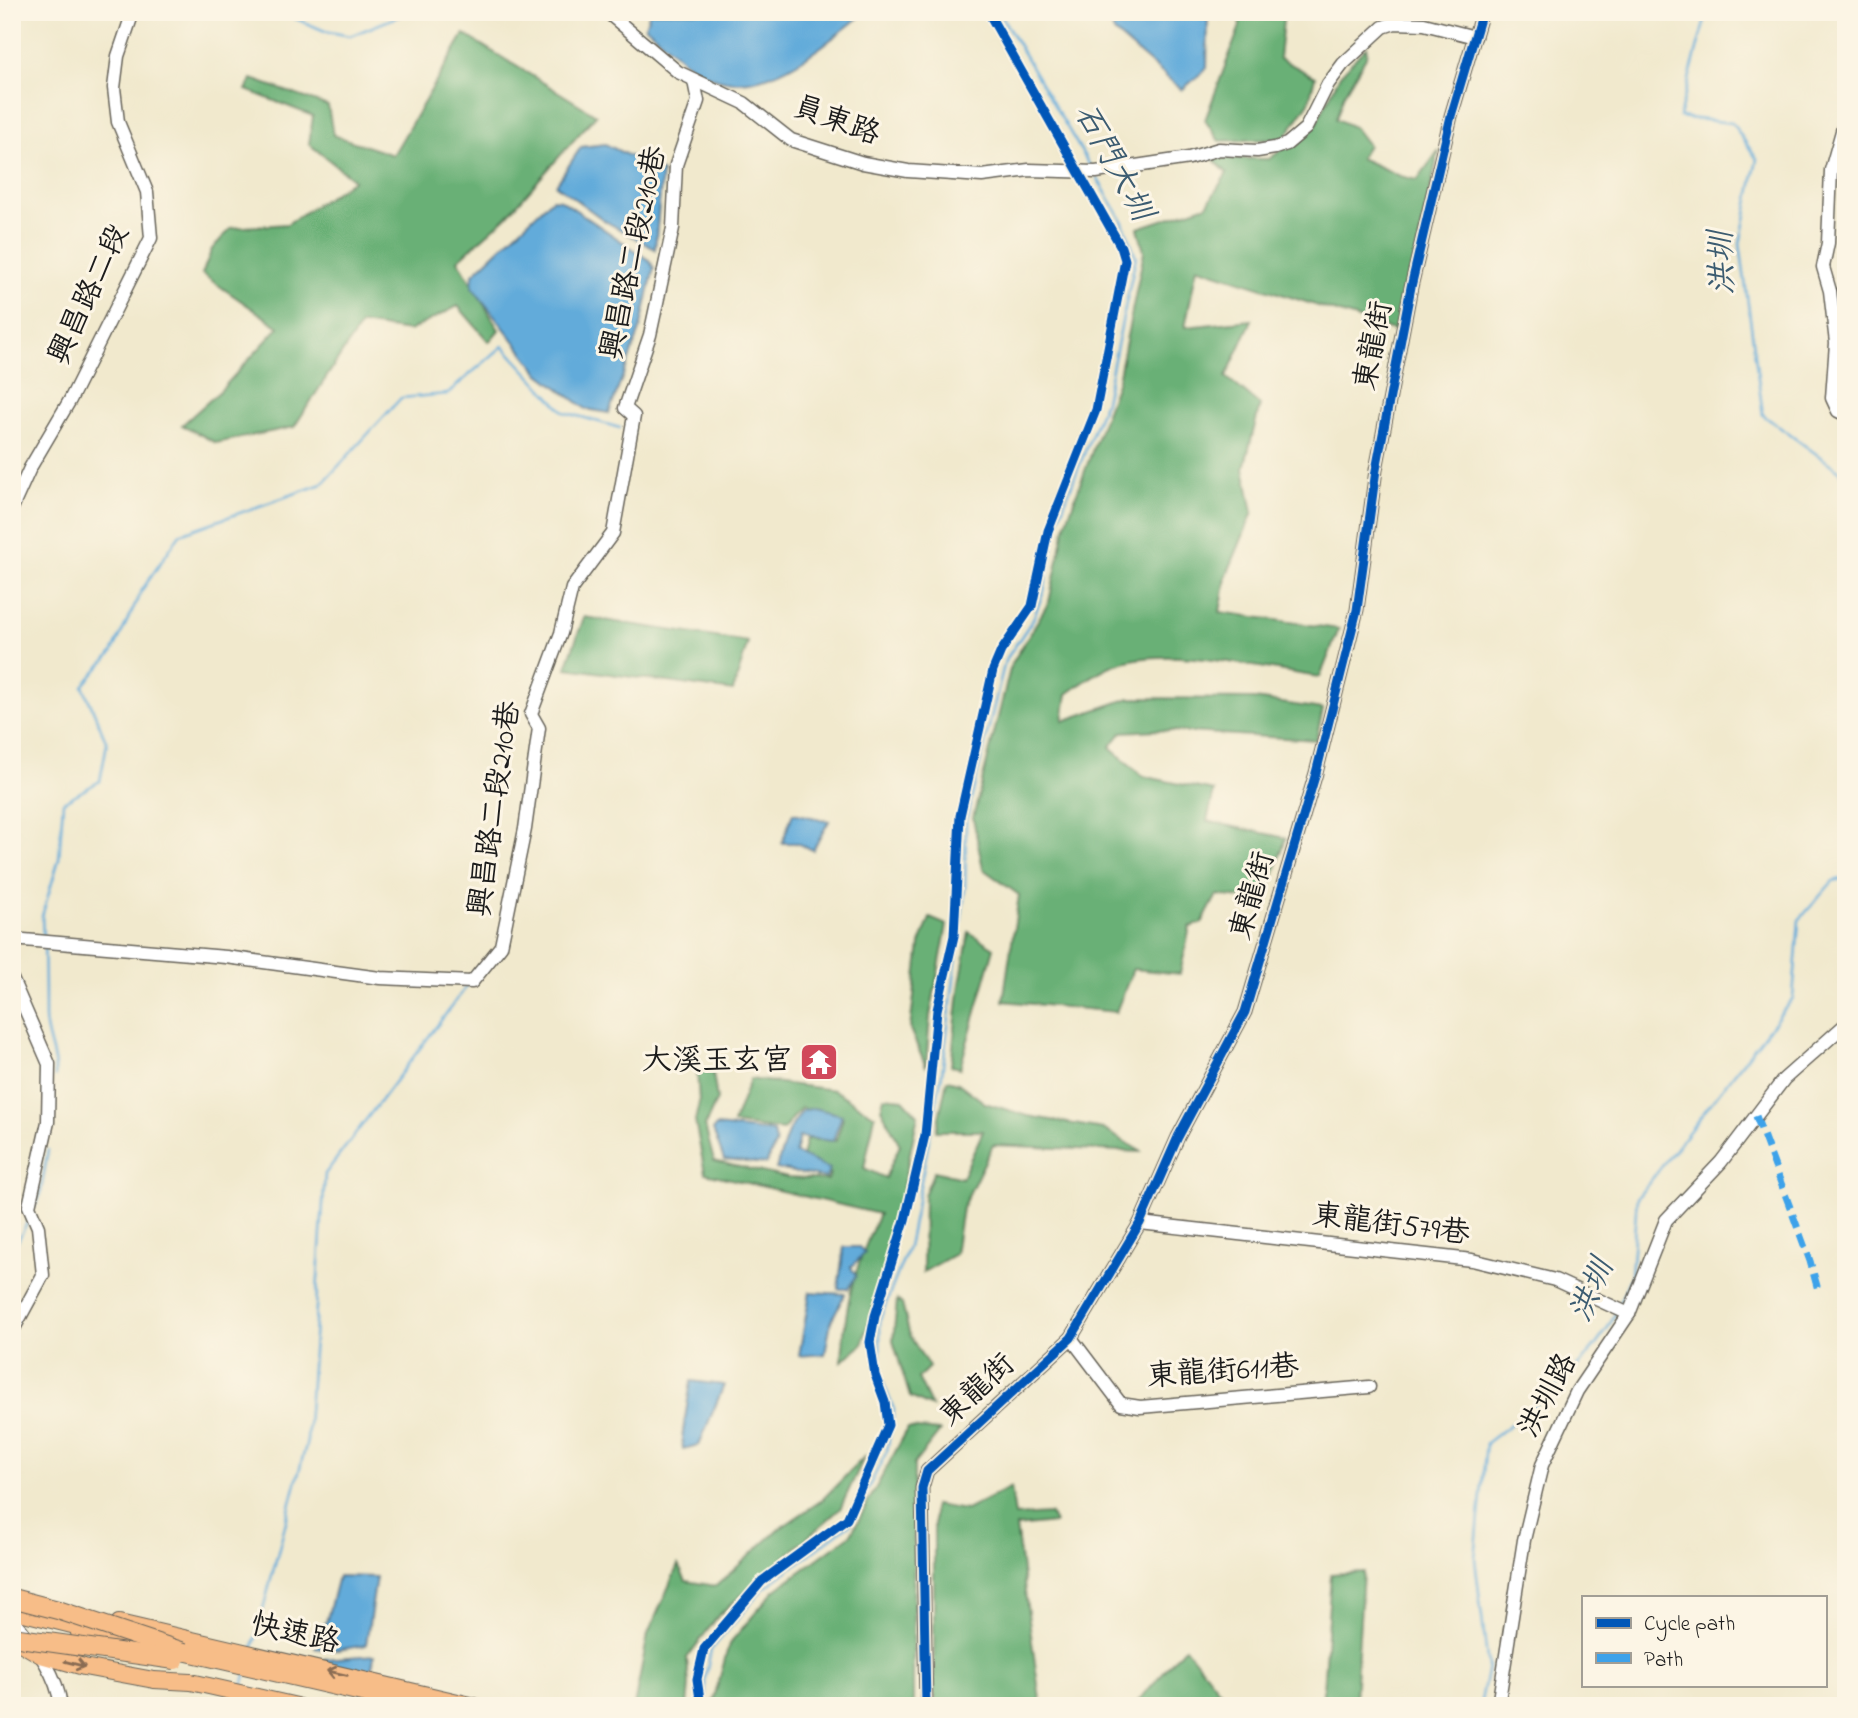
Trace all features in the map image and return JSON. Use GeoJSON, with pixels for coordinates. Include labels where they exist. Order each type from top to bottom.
{"type":"FeatureCollection","features":[{"type":"Feature","properties":{"kind":"highway"},"geometry":{"type":"LineString","coordinates":[[12,1598],[58,1609],[179,1656]]}},
{"type":"Feature","properties":{"kind":"highway"},"geometry":{"type":"LineString","coordinates":[[12,1609],[365,1706]]}},
{"type":"Feature","properties":{"kind":"highway"},"geometry":{"type":"LineString","coordinates":[[12,1618],[179,1656],[423,1706]]}},
{"type":"Feature","properties":{"kind":"highway"},"geometry":{"type":"LineString","coordinates":[[12,1637],[179,1656]]}},
{"type":"Feature","properties":{"kind":"main road","name":"快速路"},"geometry":{"type":"LineString","coordinates":[[12,1598],[475,1706]]}},
{"type":"Feature","properties":{"kind":"main road"},"geometry":{"type":"LineString","coordinates":[[12,1637],[41,1655],[154,1680],[191,1682],[297,1706]]}},
{"type":"Feature","properties":{"kind":"street","name":"興昌路二段"},"geometry":{"type":"LineString","coordinates":[[12,508],[30,468],[70,400],[151,238],[147,192],[118,122],[114,88],[118,56],[133,12]]}},
{"type":"Feature","properties":{"kind":"street","name":"員東路"},"geometry":{"type":"LineString","coordinates":[[607,12],[663,60],[694,81],[744,103],[791,140],[863,163],[952,176],[982,176],[1029,170],[1089,173],[1189,158],[1211,150],[1257,151],[1287,144],[1306,128],[1328,84],[1343,64],[1383,27],[1395,23],[1424,24],[1475,37]]}},
{"type":"Feature","properties":{"kind":"street","name":"東龍街"},"geometry":{"type":"LineString","coordinates":[[926,1706],[922,1488],[927,1472],[1071,1338],[1140,1223],[1178,1137],[1245,1012],[1316,773],[1357,610],[1376,470],[1411,287],[1451,116],[1482,12]]}},
{"type":"Feature","properties":{"kind":"street","name":"興昌路二段210巷"},"geometry":{"type":"LineString","coordinates":[[12,939],[226,957],[380,978],[469,981],[501,946],[525,829],[539,727],[531,714],[561,634],[572,588],[613,533],[634,416],[625,408],[650,335],[673,228],[676,165],[698,102],[694,81]]}},
{"type":"Feature","properties":{"kind":"street"},"geometry":{"type":"LineString","coordinates":[[1846,117],[1831,170],[1828,233],[1823,267],[1835,332],[1832,398],[1838,411],[1846,415]]}},
{"type":"Feature","properties":{"kind":"street"},"geometry":{"type":"LineString","coordinates":[[12,1332],[43,1275],[38,1227],[32,1212],[48,1122],[50,1064],[13,982]]}},
{"type":"Feature","properties":{"kind":"street","name":"洪圳路"},"geometry":{"type":"LineString","coordinates":[[1498,1706],[1524,1540],[1542,1465],[1577,1391],[1629,1314],[1667,1220],[1721,1162],[1784,1079],[1846,1024]]}},
{"type":"Feature","properties":{"kind":"street","name":"東龍街579巷"},"geometry":{"type":"LineString","coordinates":[[1140,1223],[1472,1260],[1555,1280],[1629,1314]]}},
{"type":"Feature","properties":{"kind":"street","name":"東龍街611巷"},"geometry":{"type":"LineString","coordinates":[[1071,1338],[1121,1404],[1140,1407],[1369,1387]]}},
{"type":"Feature","properties":{"kind":"street"},"geometry":{"type":"LineString","coordinates":[[12,1618],[41,1655],[58,1686],[61,1706]]}},
{"type":"Feature","properties":{"kind":"street"},"geometry":{"type":"LineString","coordinates":[[12,1648],[41,1655]]}},
{"type":"Feature","properties":{"kind":"green space"},"geometry":{"type":"Polygon","coordinates":[[[1238,12],[1284,12],[1279,58],[1315,77],[1309,102],[1284,139],[1219,141],[1205,120],[1240,26],[1238,12]]]}},
{"type":"Feature","properties":{"kind":"green space"},"geometry":{"type":"Polygon","coordinates":[[[464,34],[596,115],[506,217],[458,260],[499,330],[489,342],[458,306],[409,331],[361,324],[294,427],[216,443],[182,425],[221,390],[279,327],[202,274],[212,249],[231,228],[287,224],[354,180],[309,144],[313,116],[246,90],[252,79],[328,106],[333,135],[393,155],[464,34]]]}},
{"type":"Feature","properties":{"kind":"green space"},"geometry":{"type":"Polygon","coordinates":[[[1367,46],[1366,57],[1344,94],[1336,119],[1354,127],[1368,145],[1360,158],[1400,176],[1417,180],[1439,150],[1399,332],[1197,267],[1185,327],[1252,320],[1226,377],[1260,405],[1244,468],[1253,512],[1226,577],[1220,612],[1339,629],[1320,677],[1188,657],[1136,659],[1107,668],[1067,694],[1063,721],[1130,698],[1254,699],[1323,709],[1316,740],[1157,730],[1122,732],[1110,747],[1142,776],[1214,791],[1207,821],[1286,838],[1265,901],[1217,895],[1202,923],[1190,927],[1180,974],[1133,969],[1116,1012],[1003,1001],[1019,895],[983,869],[973,818],[1011,665],[1049,602],[1066,523],[1118,380],[1144,252],[1138,228],[1207,205],[1227,173],[1212,158],[1269,159],[1315,126],[1340,75],[1367,46]]]}},
{"type":"Feature","properties":{"kind":"green space"},"geometry":{"type":"Polygon","coordinates":[[[584,617],[748,642],[733,691],[566,668],[584,617]]]}},
{"type":"Feature","properties":{"kind":"green space"},"geometry":{"type":"Polygon","coordinates":[[[930,918],[947,925],[930,1016],[926,1067],[910,1029],[920,944],[930,918]]]}},
{"type":"Feature","properties":{"kind":"green space"},"geometry":{"type":"Polygon","coordinates":[[[969,932],[994,948],[960,1068],[951,1066],[959,990],[969,932]]]}},
{"type":"Feature","properties":{"kind":"green space"},"geometry":{"type":"Polygon","coordinates":[[[697,1069],[713,1073],[717,1099],[705,1126],[714,1161],[788,1178],[828,1180],[830,1173],[802,1157],[806,1139],[836,1141],[843,1118],[801,1108],[783,1130],[733,1124],[750,1079],[834,1090],[875,1116],[864,1168],[885,1178],[900,1145],[881,1109],[884,1097],[903,1099],[918,1115],[888,1259],[862,1345],[842,1361],[852,1286],[879,1214],[705,1173],[695,1121],[699,1103],[697,1069]]]}},
{"type":"Feature","properties":{"kind":"green space"},"geometry":{"type":"Polygon","coordinates":[[[947,1080],[958,1083],[985,1103],[1028,1116],[1103,1129],[1142,1152],[993,1145],[962,1208],[955,1254],[923,1272],[924,1195],[934,1171],[962,1178],[983,1131],[936,1131],[947,1080]]]}},
{"type":"Feature","properties":{"kind":"green space"},"geometry":{"type":"Polygon","coordinates":[[[897,1300],[902,1304],[910,1336],[929,1367],[918,1378],[932,1407],[910,1397],[893,1341],[897,1300]]]}},
{"type":"Feature","properties":{"kind":"green space"},"geometry":{"type":"Polygon","coordinates":[[[908,1428],[940,1431],[914,1464],[913,1706],[712,1706],[729,1644],[774,1591],[851,1534],[908,1428]]]}},
{"type":"Feature","properties":{"kind":"green space"},"geometry":{"type":"Polygon","coordinates":[[[865,1456],[840,1509],[719,1615],[687,1658],[687,1706],[634,1706],[648,1634],[678,1565],[686,1581],[716,1586],[779,1529],[822,1500],[865,1456]]]}},
{"type":"Feature","properties":{"kind":"green space"},"geometry":{"type":"Polygon","coordinates":[[[1011,1487],[1015,1516],[1050,1514],[1055,1523],[1016,1527],[1041,1706],[934,1706],[934,1505],[966,1510],[1011,1487]]]}},
{"type":"Feature","properties":{"kind":"green space"},"geometry":{"type":"Polygon","coordinates":[[[1363,1572],[1355,1699],[1352,1706],[1322,1706],[1331,1574],[1363,1572]]]}},
{"type":"Feature","properties":{"kind":"green space"},"geometry":{"type":"Polygon","coordinates":[[[1185,1647],[1232,1706],[1134,1706],[1185,1647]]]}},
{"type":"Feature","properties":{"kind":"water"},"geometry":{"type":"Polygon","coordinates":[[[650,12],[866,12],[790,67],[748,81],[726,81],[704,74],[673,52],[645,26],[650,12]]]}},
{"type":"Feature","properties":{"kind":"water"},"geometry":{"type":"Polygon","coordinates":[[[1107,12],[1208,12],[1207,68],[1182,90],[1114,32],[1107,12]]]}},
{"type":"Feature","properties":{"kind":"water"},"geometry":{"type":"Polygon","coordinates":[[[605,144],[662,172],[655,249],[605,221],[556,185],[581,147],[605,144]]]}},
{"type":"Feature","properties":{"kind":"water"},"geometry":{"type":"Polygon","coordinates":[[[552,199],[561,200],[649,260],[654,268],[640,330],[609,413],[586,409],[540,374],[472,287],[473,274],[552,199]]]}},
{"type":"Feature","properties":{"kind":"water"},"geometry":{"type":"Polygon","coordinates":[[[793,813],[829,821],[813,850],[796,843],[782,843],[793,813]]]}},
{"type":"Feature","properties":{"kind":"water"},"geometry":{"type":"Polygon","coordinates":[[[814,1108],[842,1115],[833,1141],[799,1137],[795,1153],[830,1169],[826,1178],[776,1169],[788,1132],[802,1111],[814,1108]]]}},
{"type":"Feature","properties":{"kind":"water"},"geometry":{"type":"Polygon","coordinates":[[[716,1126],[774,1132],[776,1143],[766,1164],[724,1160],[713,1130],[716,1126]]]}},
{"type":"Feature","properties":{"kind":"water"},"geometry":{"type":"Polygon","coordinates":[[[844,1247],[859,1247],[865,1253],[851,1267],[856,1276],[848,1289],[838,1289],[844,1247]]]}},
{"type":"Feature","properties":{"kind":"water"},"geometry":{"type":"Polygon","coordinates":[[[810,1292],[845,1294],[831,1321],[825,1354],[799,1356],[810,1292]]]}},
{"type":"Feature","properties":{"kind":"water"},"geometry":{"type":"Polygon","coordinates":[[[691,1381],[724,1385],[699,1445],[683,1449],[682,1438],[691,1381]]]}},
{"type":"Feature","properties":{"kind":"water"},"geometry":{"type":"Polygon","coordinates":[[[338,1576],[376,1577],[366,1645],[338,1650],[315,1648],[327,1619],[338,1576]]]}},
{"type":"Feature","properties":{"kind":"water"},"geometry":{"type":"Polygon","coordinates":[[[374,1655],[371,1677],[322,1664],[325,1659],[374,1655]]]}},
{"type":"Feature","properties":{"kind":"waterway"},"geometry":{"type":"LineString","coordinates":[[280,12],[325,31],[350,36],[409,12]]}},
{"type":"Feature","properties":{"kind":"waterway","name":"石門大圳"},"geometry":{"type":"LineString","coordinates":[[999,12],[1090,166]]}},
{"type":"Feature","properties":{"kind":"waterway","name":"洪圳"},"geometry":{"type":"LineString","coordinates":[[1707,12],[1679,117],[1732,123],[1757,159],[1740,244],[1763,415],[1841,472],[1846,489]]}},
{"type":"Feature","properties":{"kind":"waterway","name":"石門大圳"},"geometry":{"type":"LineString","coordinates":[[706,1706],[705,1679],[711,1650],[763,1589],[850,1524],[887,1451],[894,1410],[880,1375],[880,1319],[908,1247],[942,1074],[965,889],[966,821],[1005,661],[1033,619],[1044,591],[1058,520],[1105,401],[1136,257],[1122,220],[1097,178]]}},
{"type":"Feature","properties":{"kind":"waterway"},"geometry":{"type":"LineString","coordinates":[[43,938],[42,916],[59,859],[63,802],[100,781],[107,743],[83,686],[112,653],[142,590],[180,534],[322,484],[401,398],[447,394],[503,346],[564,412],[620,428]]}},
{"type":"Feature","properties":{"kind":"waterway","name":"洪圳"},"geometry":{"type":"LineString","coordinates":[[1618,1306],[1631,1276],[1637,1198],[1793,998],[1799,920],[1833,881],[1846,878]]}},
{"type":"Feature","properties":{"kind":"waterway"},"geometry":{"type":"LineString","coordinates":[[44,945],[46,1024],[55,1077]]}},
{"type":"Feature","properties":{"kind":"waterway"},"geometry":{"type":"LineString","coordinates":[[253,1648],[307,1441],[325,1174],[467,986]]}},
{"type":"Feature","properties":{"kind":"waterway"},"geometry":{"type":"LineString","coordinates":[[34,1207],[40,1196],[48,1150]]}},
{"type":"Feature","properties":{"kind":"waterway"},"geometry":{"type":"LineString","coordinates":[[12,1252],[30,1217]]}},
{"type":"Feature","properties":{"kind":"waterway","name":"洪圳"},"geometry":{"type":"LineString","coordinates":[[1480,1706],[1488,1667],[1475,1559],[1486,1443],[1576,1367],[1606,1331],[1616,1312]]}},
{"type":"Feature","properties":{"kind":"waterway"},"geometry":{"type":"LineString","coordinates":[[242,1689],[247,1672]]}},
{"type":"Feature","properties":{"kind":"waterway"},"geometry":{"type":"LineString","coordinates":[[238,1706],[240,1699]]}},
{"type":"Feature","properties":{"kind":"marked path"},"geometry":{"type":"LineString","coordinates":[[1756,1116],[1810,1261],[1818,1290]]}},
{"type":"Feature","properties":{"kind":"cycle path"},"geometry":{"type":"LineString","coordinates":[[697,1706],[700,1699],[697,1679],[704,1649],[762,1581],[847,1519],[888,1425],[885,1402],[875,1375],[870,1342],[875,1316],[905,1220],[925,1135],[937,1010],[954,936],[960,816],[993,670],[1001,651],[1032,606],[1048,531],[1096,410],[1125,260],[1121,247],[988,12]]}},
{"type":"Feature","properties":{"kind":"cycle path"},"geometry":{"type":"LineString","coordinates":[[926,1706],[922,1488],[927,1471],[1071,1338],[1140,1223],[1178,1137],[1245,1012],[1316,773],[1357,610],[1376,470],[1411,287],[1451,116],[1482,12]]}},
{"type":"Feature","properties":{"kind":"place","name":"大溪玉玄宮"},"geometry":{"type":"Point","coordinates":[819,1062]}}]}
